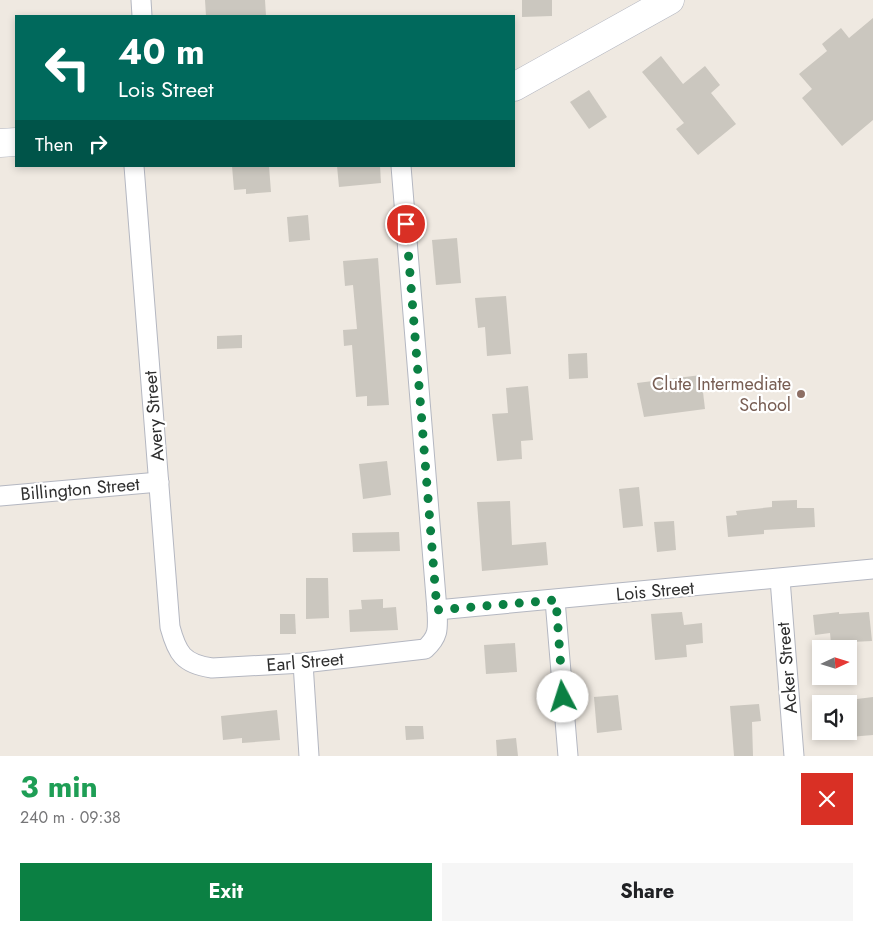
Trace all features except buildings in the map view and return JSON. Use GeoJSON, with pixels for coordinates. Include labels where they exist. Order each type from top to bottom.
{"type":"FeatureCollection","features":[{"type":"Feature","properties":{"kind":"street"},"geometry":{"type":"LineString","coordinates":[[141,0],[142,15]]}},
{"type":"Feature","properties":{"kind":"street"},"geometry":{"type":"LineString","coordinates":[[515,86],[670,0]]}},
{"type":"Feature","properties":{"kind":"street"},"geometry":{"type":"LineString","coordinates":[[0,143],[15,142]]}},
{"type":"Feature","properties":{"kind":"street","name":"Avery Street"},"geometry":{"type":"LineString","coordinates":[[134,167],[170,627],[176,649],[186,660]]}},
{"type":"Feature","properties":{"kind":"street"},"geometry":{"type":"LineString","coordinates":[[401,167],[437,610]]}},
{"type":"Feature","properties":{"kind":"street","name":"Billington Street"},"geometry":{"type":"LineString","coordinates":[[0,496],[159,482]]}},
{"type":"Feature","properties":{"kind":"street","name":"Lois Street"},"geometry":{"type":"LineString","coordinates":[[437,610],[873,570]]}},
{"type":"Feature","properties":{"kind":"street","name":"Acker Street"},"geometry":{"type":"LineString","coordinates":[[780,579],[794,756]]}},
{"type":"Feature","properties":{"kind":"street"},"geometry":{"type":"LineString","coordinates":[[556,600],[568,756]]}},
{"type":"Feature","properties":{"kind":"street","name":"Earl Street"},"geometry":{"type":"LineString","coordinates":[[186,660],[199,666],[212,668],[303,663],[424,649],[435,640],[438,628],[437,610]]}},
{"type":"Feature","properties":{"kind":"street"},"geometry":{"type":"LineString","coordinates":[[303,663],[309,756]]}},
{"type":"Feature","properties":{"kind":"place","name":"Clute Intermediate School"},"geometry":{"type":"Point","coordinates":[801,394]}},
{"type":"Feature","properties":{"kind":"route"},"geometry":{"type":"LineString","coordinates":[[406,224],[437,610],[556,600],[563,697]]}}]}
